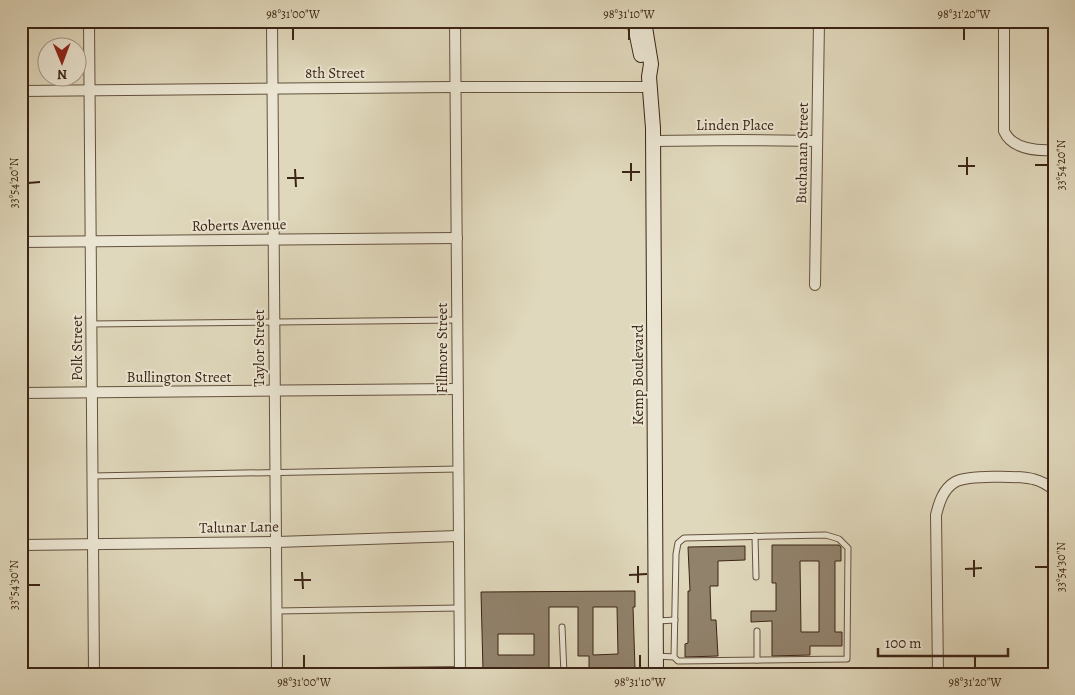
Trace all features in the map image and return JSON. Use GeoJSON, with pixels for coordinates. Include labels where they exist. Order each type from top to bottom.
{"type":"FeatureCollection","features":[{"type":"Feature","properties":{"kind":"main road","name":"Kemp Boulevard"},"geometry":{"type":"LineString","coordinates":[[634,21],[642,63],[649,82]]}},
{"type":"Feature","properties":{"kind":"main road","name":"Kemp Boulevard"},"geometry":{"type":"LineString","coordinates":[[644,21],[651,64],[649,82],[653,141],[656,674]]}},
{"type":"Feature","properties":{"kind":"street","name":"Polk Street"},"geometry":{"type":"LineString","coordinates":[[89,21],[94,674]]}},
{"type":"Feature","properties":{"kind":"street","name":"Taylor Street"},"geometry":{"type":"LineString","coordinates":[[272,21],[277,674]]}},
{"type":"Feature","properties":{"kind":"street","name":"Fillmore Street"},"geometry":{"type":"LineString","coordinates":[[454,21],[460,673]]}},
{"type":"Feature","properties":{"kind":"street","name":"Buchanan Street"},"geometry":{"type":"LineString","coordinates":[[815,285],[819,21]]}},
{"type":"Feature","properties":{"kind":"street"},"geometry":{"type":"LineString","coordinates":[[1004,21],[1004,131],[1008,140],[1027,148],[1054,150]]}},
{"type":"Feature","properties":{"kind":"street","name":"8th Street"},"geometry":{"type":"LineString","coordinates":[[21,91],[455,87],[649,82]]}},
{"type":"Feature","properties":{"kind":"street","name":"Linden Place"},"geometry":{"type":"LineString","coordinates":[[653,141],[818,141]]}},
{"type":"Feature","properties":{"kind":"street","name":"Roberts Avenue"},"geometry":{"type":"LineString","coordinates":[[21,242],[457,238]]}},
{"type":"Feature","properties":{"kind":"street","name":"Bullington Street"},"geometry":{"type":"LineString","coordinates":[[21,393],[457,389]]}},
{"type":"Feature","properties":{"kind":"street"},"geometry":{"type":"LineString","coordinates":[[938,674],[936,515],[942,495],[955,482],[966,478],[1034,479],[1054,490]]}},
{"type":"Feature","properties":{"kind":"street","name":"Talunar Lane"},"geometry":{"type":"LineString","coordinates":[[21,544],[276,542],[458,536]]}},
{"type":"Feature","properties":{"kind":"street"},"geometry":{"type":"LineString","coordinates":[[287,674],[460,673]]}},
{"type":"Feature","properties":{"kind":"lane"},"geometry":{"type":"LineString","coordinates":[[91,324],[457,320]]}},
{"type":"Feature","properties":{"kind":"lane"},"geometry":{"type":"LineString","coordinates":[[92,476],[458,469]]}},
{"type":"Feature","properties":{"kind":"lane"},"geometry":{"type":"LineString","coordinates":[[656,656],[674,657],[678,661],[847,659],[848,548],[839,539],[826,535],[684,538],[678,543],[676,554],[674,657]]}},
{"type":"Feature","properties":{"kind":"lane"},"geometry":{"type":"LineString","coordinates":[[755,536],[756,577]]}},
{"type":"Feature","properties":{"kind":"lane"},"geometry":{"type":"LineString","coordinates":[[277,610],[459,608]]}},
{"type":"Feature","properties":{"kind":"lane"},"geometry":{"type":"LineString","coordinates":[[656,621],[675,620]]}},
{"type":"Feature","properties":{"kind":"lane"},"geometry":{"type":"LineString","coordinates":[[562,627],[564,674]]}},
{"type":"Feature","properties":{"kind":"lane"},"geometry":{"type":"LineString","coordinates":[[757,631],[757,660]]}},
{"type":"Feature","properties":{"kind":"building"},"geometry":{"type":"Polygon","coordinates":[[[772,545],[839,545],[841,547],[841,561],[835,561],[835,632],[842,632],[842,646],[810,646],[810,655],[772,656],[772,621],[751,622],[751,611],[776,611],[776,583],[772,583],[772,545]],[[800,561],[801,632],[819,632],[819,561],[800,561]]]}},
{"type":"Feature","properties":{"kind":"building"},"geometry":{"type":"Polygon","coordinates":[[[745,546],[745,560],[718,561],[718,586],[710,586],[711,620],[716,620],[718,656],[685,657],[685,644],[688,643],[688,591],[690,591],[688,547],[745,546]]]}},
{"type":"Feature","properties":{"kind":"building"},"geometry":{"type":"Polygon","coordinates":[[[635,591],[635,607],[633,607],[635,669],[589,670],[589,656],[578,656],[578,607],[549,607],[549,671],[483,671],[481,592],[635,591]],[[593,607],[593,655],[618,654],[617,607],[593,607]],[[498,634],[498,655],[534,655],[534,634],[498,634]]]}}]}
